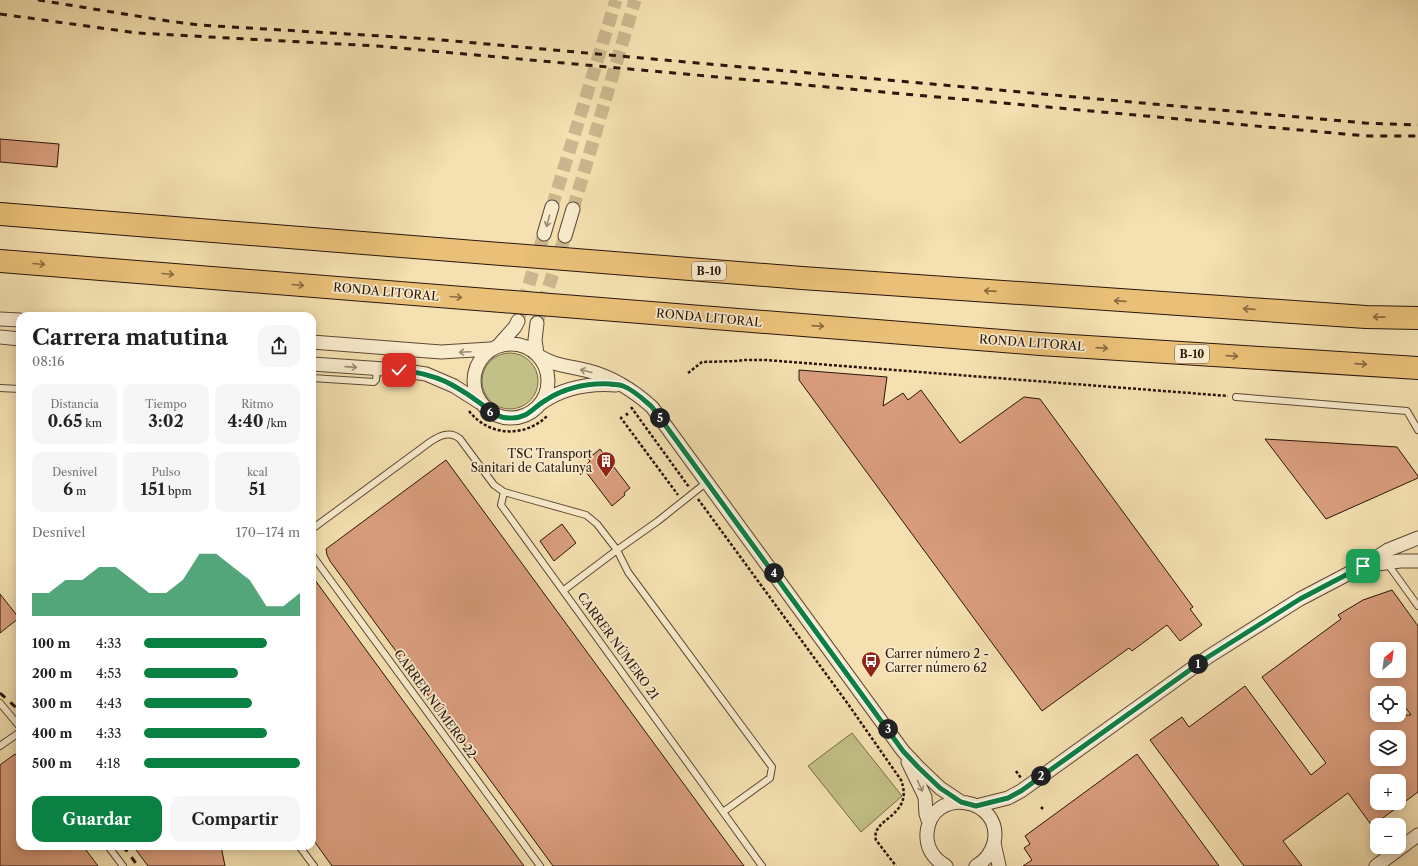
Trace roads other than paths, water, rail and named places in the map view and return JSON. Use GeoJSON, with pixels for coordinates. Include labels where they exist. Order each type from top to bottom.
{"type":"FeatureCollection","features":[{"type":"Feature","properties":{"kind":"highway","name":"B-10"},"geometry":{"type":"LineString","coordinates":[[0,214],[808,278],[1358,317],[1418,318]]}},
{"type":"Feature","properties":{"kind":"highway","name":"RONDA LITORAL"},"geometry":{"type":"LineString","coordinates":[[0,261],[1040,344],[1418,368]]}},
{"type":"Feature","properties":{"kind":"street"},"geometry":{"type":"LineString","coordinates":[[544,234],[552,207]]}},
{"type":"Feature","properties":{"kind":"street"},"geometry":{"type":"LineString","coordinates":[[565,236],[573,209]]}},
{"type":"Feature","properties":{"kind":"street"},"geometry":{"type":"LineString","coordinates":[[0,319],[16,320]]}},
{"type":"Feature","properties":{"kind":"street"},"geometry":{"type":"LineString","coordinates":[[480,403],[475,392],[473,380],[475,368],[481,358],[494,348],[515,327],[518,321]]}},
{"type":"Feature","properties":{"kind":"street"},"geometry":{"type":"LineString","coordinates":[[316,364],[376,368],[426,374],[454,386],[480,403],[488,411],[498,416],[510,418],[521,417],[532,412],[540,404],[546,394],[548,382],[547,371],[538,355],[535,340],[537,322]]}},
{"type":"Feature","properties":{"kind":"street"},"geometry":{"type":"LineString","coordinates":[[0,338],[16,339]]}},
{"type":"Feature","properties":{"kind":"street"},"geometry":{"type":"LineString","coordinates":[[316,342],[440,352],[494,348],[513,343],[524,346],[552,363],[589,371],[622,385],[642,398],[652,407],[903,751],[940,788],[961,802],[976,806],[987,814],[992,822],[994,842],[1000,866]]}},
{"type":"Feature","properties":{"kind":"street"},"geometry":{"type":"LineString","coordinates":[[540,404],[554,396],[578,387],[602,384],[622,385]]}},
{"type":"Feature","properties":{"kind":"street"},"geometry":{"type":"LineString","coordinates":[[976,806],[1008,798],[1021,791],[1208,657],[1300,599],[1363,566],[1388,550],[1418,538]]}},
{"type":"Feature","properties":{"kind":"street"},"geometry":{"type":"LineString","coordinates":[[1363,566],[1387,562],[1418,561]]}},
{"type":"Feature","properties":{"kind":"street"},"geometry":{"type":"LineString","coordinates":[[903,751],[924,797],[926,814],[929,823]]}},
{"type":"Feature","properties":{"kind":"street"},"geometry":{"type":"LineString","coordinates":[[946,866],[934,857],[930,850],[927,834],[929,823],[936,812],[942,807],[961,802]]}},
{"type":"Feature","properties":{"kind":"street"},"geometry":{"type":"LineString","coordinates":[[1376,866],[1418,835]]}},
{"type":"Feature","properties":{"kind":"street"},"geometry":{"type":"LineString","coordinates":[[976,866],[989,854],[994,842]]}},
{"type":"Feature","properties":{"kind":"lane"},"geometry":{"type":"LineString","coordinates":[[316,378],[374,382],[376,380],[376,368]]}},
{"type":"Feature","properties":{"kind":"lane"},"geometry":{"type":"LineString","coordinates":[[0,388],[16,389]]}},
{"type":"Feature","properties":{"kind":"lane"},"geometry":{"type":"LineString","coordinates":[[1236,397],[1406,411],[1418,430]]}},
{"type":"Feature","properties":{"kind":"lane"},"geometry":{"type":"LineString","coordinates":[[316,526],[437,437],[448,434],[457,436],[460,439],[494,485],[504,492],[579,512],[592,518],[603,530],[617,550],[628,572],[772,767],[770,778],[723,812]]}},
{"type":"Feature","properties":{"kind":"lane"},"geometry":{"type":"LineString","coordinates":[[564,590],[707,482]]}},
{"type":"Feature","properties":{"kind":"lane","name":"CARRER NÚMERO 21"},"geometry":{"type":"LineString","coordinates":[[504,492],[501,505],[564,590],[762,866]]}},
{"type":"Feature","properties":{"kind":"lane","name":"CARRER NÚMERO 22"},"geometry":{"type":"LineString","coordinates":[[316,560],[540,866]]}},
{"type":"Feature","properties":{"kind":"lane"},"geometry":{"type":"LineString","coordinates":[[1387,562],[1418,606]]}},
{"type":"Feature","properties":{"kind":"lane"},"geometry":{"type":"LineString","coordinates":[[0,703],[16,722]]}},
{"type":"Feature","properties":{"kind":"lane"},"geometry":{"type":"LineString","coordinates":[[0,746],[16,735]]}},
{"type":"Feature","properties":{"kind":"lane"},"geometry":{"type":"LineString","coordinates":[[111,850],[123,866]]}},
{"type":"Feature","properties":{"kind":"lane"},"geometry":{"type":"LineString","coordinates":[[302,850],[314,866]]}},
{"type":"Feature","properties":{"kind":"tunnel"},"geometry":{"type":"LineString","coordinates":[[552,207],[616,0]]}},
{"type":"Feature","properties":{"kind":"tunnel"},"geometry":{"type":"LineString","coordinates":[[573,209],[635,0]]}},
{"type":"Feature","properties":{"kind":"tunnel"},"geometry":{"type":"LineString","coordinates":[[518,321],[544,234]]}},
{"type":"Feature","properties":{"kind":"tunnel"},"geometry":{"type":"LineString","coordinates":[[537,323],[565,236]]}},
{"type":"Feature","properties":{"kind":"railway"},"geometry":{"type":"LineString","coordinates":[[38,0],[199,25],[431,39],[1365,123],[1418,125]]}},
{"type":"Feature","properties":{"kind":"railway"},"geometry":{"type":"LineString","coordinates":[[0,14],[137,33],[377,46],[1344,134],[1369,136],[1418,136]]}},
{"type":"Feature","properties":{"kind":"railway"},"geometry":{"type":"LineString","coordinates":[[0,693],[16,707]]}},
{"type":"Feature","properties":{"kind":"railway"},"geometry":{"type":"LineString","coordinates":[[126,850],[138,866]]}},
{"type":"Feature","properties":{"kind":"place","name":"TSC Transport Sanitari de Catalunya"},"geometry":{"type":"Point","coordinates":[606,478]}},
{"type":"Feature","properties":{"kind":"place","name":"Carrer número 2 - Carrer número 62"},"geometry":{"type":"Point","coordinates":[871,678]}}]}
